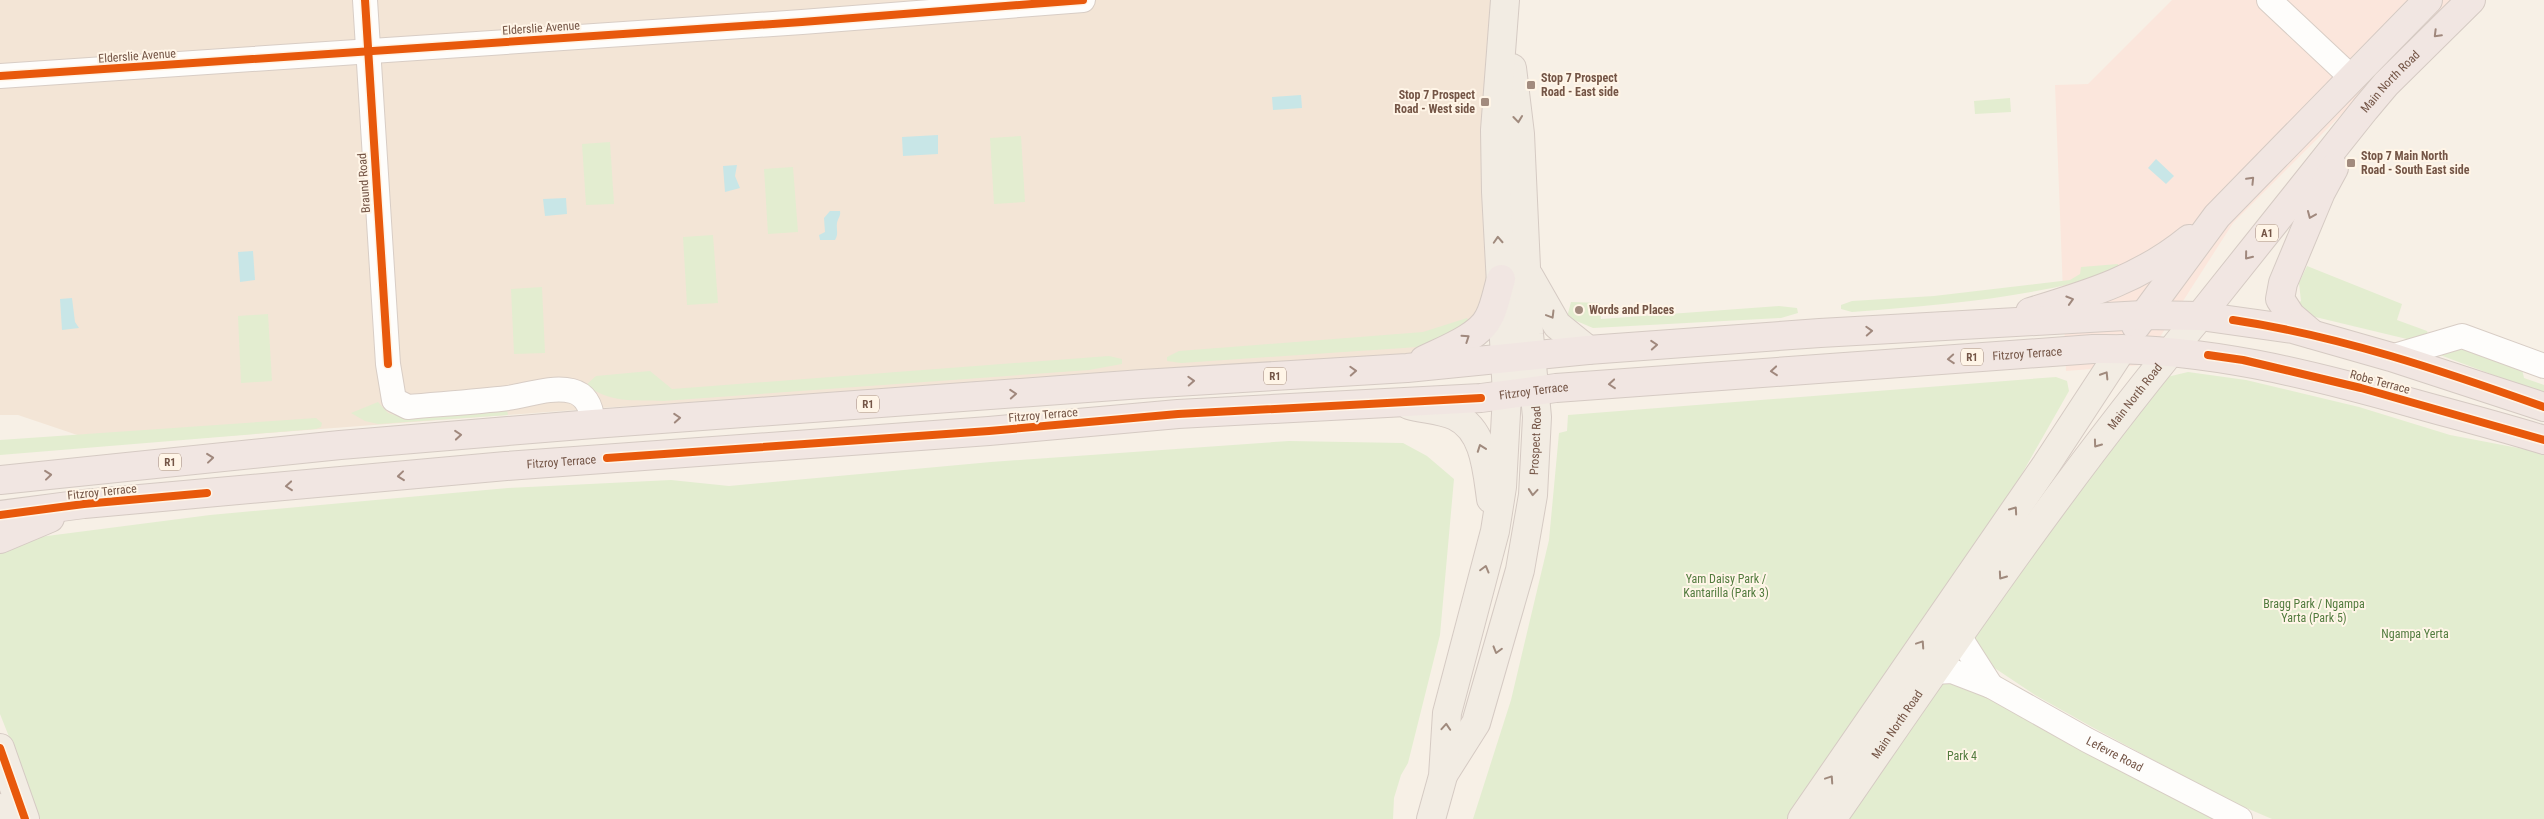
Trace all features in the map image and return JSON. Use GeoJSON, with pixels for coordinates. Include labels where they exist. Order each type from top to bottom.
{"type":"FeatureCollection","features":[{"type":"Feature","properties":{"kind":"highway","name":"Main North Road"},"geometry":{"type":"LineString","coordinates":[[2122,349],[2143,315],[2217,216],[2428,0]]}},
{"type":"Feature","properties":{"kind":"highway","name":"Main North Road"},"geometry":{"type":"LineString","coordinates":[[2200,316],[2386,84],[2472,0]]}},
{"type":"Feature","properties":{"kind":"highway"},"geometry":{"type":"LineString","coordinates":[[2312,334],[2291,316],[2280,299],[2283,284],[2321,192],[2365,109]]}},
{"type":"Feature","properties":{"kind":"highway"},"geometry":{"type":"LineString","coordinates":[[1990,325],[2104,289],[2131,278],[2169,255],[2217,216]]}},
{"type":"Feature","properties":{"kind":"highway"},"geometry":{"type":"LineString","coordinates":[[1407,368],[1461,342],[1479,329],[1489,319],[1501,279]]}},
{"type":"Feature","properties":{"kind":"highway","name":"Fitzroy Terrace"},"geometry":{"type":"LineString","coordinates":[[0,480],[340,445],[593,424],[1142,384],[1407,368],[1588,350],[1820,333],[2143,315]]}},
{"type":"Feature","properties":{"kind":"highway","name":"Robe Terrace"},"geometry":{"type":"LineString","coordinates":[[2143,315],[2200,316],[2312,334],[2391,357],[2544,408]]}},
{"type":"Feature","properties":{"kind":"highway"},"geometry":{"type":"LineString","coordinates":[[1820,333],[1822,367]]}},
{"type":"Feature","properties":{"kind":"highway","name":"Fitzroy Terrace"},"geometry":{"type":"LineString","coordinates":[[0,515],[84,504],[506,466],[989,431],[1178,414],[1506,395],[1822,367],[2122,349],[2171,351]]}},
{"type":"Feature","properties":{"kind":"highway","name":"Robe Terrace"},"geometry":{"type":"LineString","coordinates":[[2171,351],[2243,360],[2361,388],[2544,440]]}},
{"type":"Feature","properties":{"kind":"highway"},"geometry":{"type":"LineString","coordinates":[[1142,384],[1178,414]]}},
{"type":"Feature","properties":{"kind":"highway"},"geometry":{"type":"LineString","coordinates":[[783,410],[842,421],[979,411],[988,419],[989,431]]}},
{"type":"Feature","properties":{"kind":"highway"},"geometry":{"type":"LineString","coordinates":[[593,424],[599,433],[612,440],[678,436],[728,450]]}},
{"type":"Feature","properties":{"kind":"highway"},"geometry":{"type":"LineString","coordinates":[[340,445],[346,456],[358,462],[440,455],[506,466]]}},
{"type":"Feature","properties":{"kind":"highway"},"geometry":{"type":"LineString","coordinates":[[0,539],[84,504]]}},
{"type":"Feature","properties":{"kind":"main road","name":"Prospect Road"},"geometry":{"type":"LineString","coordinates":[[1443,776],[1476,723],[1520,570],[1533,495],[1537,416],[1520,134],[1505,1]]}},
{"type":"Feature","properties":{"kind":"main road","name":"Prospect Road"},"geometry":{"type":"LineString","coordinates":[[1431,819],[1443,776],[1447,713],[1495,531],[1502,487],[1506,395],[1495,130],[1505,1]]}},
{"type":"Feature","properties":{"kind":"main road"},"geometry":{"type":"LineString","coordinates":[[1527,272],[1557,325],[1588,350]]}},
{"type":"Feature","properties":{"kind":"main road","name":"Main North Road"},"geometry":{"type":"LineString","coordinates":[[1832,819],[2103,435],[2200,316]]}},
{"type":"Feature","properties":{"kind":"main road","name":"Main North Road"},"geometry":{"type":"LineString","coordinates":[[1802,819],[2046,465],[2122,349]]}},
{"type":"Feature","properties":{"kind":"main road"},"geometry":{"type":"LineString","coordinates":[[1399,402],[1455,416],[1471,429],[1480,444],[1487,470],[1495,531]]}},
{"type":"Feature","properties":{"kind":"main road"},"geometry":{"type":"LineString","coordinates":[[0,748],[25,819]]}},
{"type":"Feature","properties":{"kind":"main road"},"geometry":{"type":"LineString","coordinates":[[0,808],[5,819]]}},
{"type":"Feature","properties":{"kind":"street","name":"Braund Road"},"geometry":{"type":"LineString","coordinates":[[365,0],[366,52],[388,364],[394,400],[408,407],[508,398],[556,389],[574,391],[582,396],[592,409],[593,424]]}},
{"type":"Feature","properties":{"kind":"street","name":"Elderslie Avenue"},"geometry":{"type":"LineString","coordinates":[[0,76],[366,52],[1084,0]]}},
{"type":"Feature","properties":{"kind":"street"},"geometry":{"type":"LineString","coordinates":[[2269,0],[2351,77]]}},
{"type":"Feature","properties":{"kind":"street"},"geometry":{"type":"LineString","coordinates":[[2391,357],[2462,336],[2544,366]]}},
{"type":"Feature","properties":{"kind":"street","name":"Lefevre Road"},"geometry":{"type":"LineString","coordinates":[[1960,636],[1991,686]]}},
{"type":"Feature","properties":{"kind":"street","name":"Lefevre Road"},"geometry":{"type":"LineString","coordinates":[[1934,672],[1952,671],[1991,686],[2087,740],[2240,819]]}},
{"type":"Feature","properties":{"kind":"shaded area"},"geometry":{"type":"Polygon","coordinates":[[[0,0],[1505,0],[1489,319],[1407,368],[1142,384],[614,407],[107,445],[18,415],[0,415],[0,0]]]}},
{"type":"Feature","properties":{"kind":"shaded area"},"geometry":{"type":"Polygon","coordinates":[[[2172,0],[2456,0],[2233,223],[2142,365],[2066,371],[2055,85],[2088,84],[2172,0]]]}},
{"type":"Feature","properties":{"kind":"green space"},"geometry":{"type":"Polygon","coordinates":[[[2010,98],[2011,112],[1975,114],[1974,101],[2010,98]]]}},
{"type":"Feature","properties":{"kind":"green space"},"geometry":{"type":"Polygon","coordinates":[[[1021,136],[1025,202],[994,204],[990,138],[1021,136]]]}},
{"type":"Feature","properties":{"kind":"green space"},"geometry":{"type":"Polygon","coordinates":[[[610,142],[614,204],[586,205],[582,144],[610,142]]]}},
{"type":"Feature","properties":{"kind":"green space"},"geometry":{"type":"Polygon","coordinates":[[[793,167],[798,232],[768,234],[764,169],[793,167]]]}},
{"type":"Feature","properties":{"kind":"green space"},"geometry":{"type":"Polygon","coordinates":[[[713,235],[718,303],[687,305],[683,237],[713,235]]]}},
{"type":"Feature","properties":{"kind":"green space"},"geometry":{"type":"Polygon","coordinates":[[[2118,264],[2118,271],[2053,288],[2020,294],[1953,303],[1852,312],[1841,309],[1841,305],[1852,301],[1934,296],[2070,280],[2080,274],[2081,267],[2118,264]]]}},
{"type":"Feature","properties":{"kind":"green space"},"geometry":{"type":"Polygon","coordinates":[[[2307,266],[2402,304],[2397,320],[2427,331],[2429,337],[2411,340],[2307,315],[2295,306],[2301,301],[2299,283],[2307,266]]]}},
{"type":"Feature","properties":{"kind":"green space"},"geometry":{"type":"Polygon","coordinates":[[[542,287],[545,353],[514,354],[511,289],[542,287]]]}},
{"type":"Feature","properties":{"kind":"green space"},"geometry":{"type":"Polygon","coordinates":[[[1571,302],[1600,303],[1601,319],[1779,306],[1797,308],[1798,313],[1781,318],[1593,328],[1567,317],[1571,302]]]}},
{"type":"Feature","properties":{"kind":"green space"},"geometry":{"type":"Polygon","coordinates":[[[268,314],[272,381],[241,383],[238,316],[268,314]]]}},
{"type":"Feature","properties":{"kind":"green space"},"geometry":{"type":"Polygon","coordinates":[[[1467,318],[1471,325],[1437,343],[1418,347],[1181,363],[1167,361],[1167,357],[1179,351],[1423,332],[1467,318]]]}},
{"type":"Feature","properties":{"kind":"green space"},"geometry":{"type":"Polygon","coordinates":[[[2465,346],[2521,365],[2524,378],[2544,385],[2544,394],[2440,355],[2441,352],[2465,346]]]}},
{"type":"Feature","properties":{"kind":"green space"},"geometry":{"type":"Polygon","coordinates":[[[1109,356],[1122,359],[1122,364],[1089,370],[663,401],[613,398],[595,391],[586,385],[596,376],[650,371],[672,389],[1109,356]]]}},
{"type":"Feature","properties":{"kind":"green space","name":"Bragg Park / Ngampa Yarta (Park 5)"},"geometry":{"type":"Polygon","coordinates":[[[2188,372],[2246,380],[2359,407],[2450,435],[2544,453],[2544,819],[2272,819],[2230,801],[2092,727],[2035,695],[1987,663],[1973,641],[1976,622],[2167,377],[2188,372]]]}},
{"type":"Feature","properties":{"kind":"green space","name":"Yam Daisy Park / Kantarilla (Park 3)"},"geometry":{"type":"Polygon","coordinates":[[[2056,377],[2067,381],[2069,391],[2019,479],[1792,819],[1473,819],[1511,700],[1549,540],[1559,433],[1567,431],[1568,415],[2056,377]]]}},
{"type":"Feature","properties":{"kind":"green space"},"geometry":{"type":"Polygon","coordinates":[[[378,402],[388,413],[397,416],[506,406],[508,415],[378,424],[365,421],[351,413],[378,402]]]}},
{"type":"Feature","properties":{"kind":"green space"},"geometry":{"type":"Polygon","coordinates":[[[316,418],[322,423],[321,427],[316,429],[0,455],[0,440],[316,418]]]}},
{"type":"Feature","properties":{"kind":"green space"},"geometry":{"type":"Polygon","coordinates":[[[1289,441],[1403,443],[1427,456],[1454,479],[1440,635],[1408,763],[1401,775],[1394,798],[1393,819],[38,819],[23,772],[0,714],[0,548],[16,540],[210,515],[508,488],[671,480],[729,486],[991,462],[1289,441]]]}},
{"type":"Feature","properties":{"kind":"green space","name":"Park 4"},"geometry":{"type":"Polygon","coordinates":[[[1945,675],[2222,819],[1840,819],[1945,675]]]}},
{"type":"Feature","properties":{"kind":"water"},"geometry":{"type":"Polygon","coordinates":[[[1301,95],[1302,108],[1273,110],[1272,97],[1301,95]]]}},
{"type":"Feature","properties":{"kind":"water"},"geometry":{"type":"Polygon","coordinates":[[[938,135],[938,154],[903,156],[902,137],[938,135]]]}},
{"type":"Feature","properties":{"kind":"water"},"geometry":{"type":"Polygon","coordinates":[[[2156,159],[2174,176],[2166,184],[2148,168],[2156,159]]]}},
{"type":"Feature","properties":{"kind":"water"},"geometry":{"type":"Polygon","coordinates":[[[737,165],[735,176],[740,188],[725,192],[723,166],[737,165]]]}},
{"type":"Feature","properties":{"kind":"water"},"geometry":{"type":"Polygon","coordinates":[[[566,198],[567,214],[545,216],[543,199],[566,198]]]}},
{"type":"Feature","properties":{"kind":"water"},"geometry":{"type":"Polygon","coordinates":[[[830,211],[840,211],[836,238],[835,240],[820,240],[819,235],[825,232],[824,218],[830,211]]]}},
{"type":"Feature","properties":{"kind":"water"},"geometry":{"type":"Polygon","coordinates":[[[253,251],[255,280],[240,282],[238,252],[253,251]]]}},
{"type":"Feature","properties":{"kind":"water"},"geometry":{"type":"Polygon","coordinates":[[[72,298],[75,322],[79,328],[62,330],[60,299],[72,298]]]}},
{"type":"Feature","properties":{"kind":"cycle path"},"geometry":{"type":"LineString","coordinates":[[365,0],[388,364]]}},
{"type":"Feature","properties":{"kind":"cycle path"},"geometry":{"type":"LineString","coordinates":[[0,76],[802,22],[1083,0]]}},
{"type":"Feature","properties":{"kind":"cycle path"},"geometry":{"type":"LineString","coordinates":[[2233,320],[2313,335],[2352,345],[2468,380],[2544,407]]}},
{"type":"Feature","properties":{"kind":"cycle path"},"geometry":{"type":"LineString","coordinates":[[2208,355],[2243,360],[2361,388],[2544,440]]}},
{"type":"Feature","properties":{"kind":"cycle path"},"geometry":{"type":"LineString","coordinates":[[607,458],[989,431],[1178,414],[1481,398]]}},
{"type":"Feature","properties":{"kind":"cycle path"},"geometry":{"type":"LineString","coordinates":[[0,515],[84,504],[207,493]]}},
{"type":"Feature","properties":{"kind":"cycle path"},"geometry":{"type":"LineString","coordinates":[[0,748],[25,819]]}},
{"type":"Feature","properties":{"kind":"place","name":"Stop 7 Prospect Road - East side"},"geometry":{"type":"Point","coordinates":[1531,85]}},
{"type":"Feature","properties":{"kind":"place","name":"Stop 7 Prospect Road - West side"},"geometry":{"type":"Point","coordinates":[1485,102]}},
{"type":"Feature","properties":{"kind":"place","name":"Stop 7 Main North Road - South East side"},"geometry":{"type":"Point","coordinates":[2351,163]}},
{"type":"Feature","properties":{"kind":"place","name":"Words and Places"},"geometry":{"type":"Point","coordinates":[1579,310]}},
{"type":"Feature","properties":{"kind":"park label","name":"Ngampa Yerta"},"geometry":{"type":"Point","coordinates":[2415,634]}}]}
